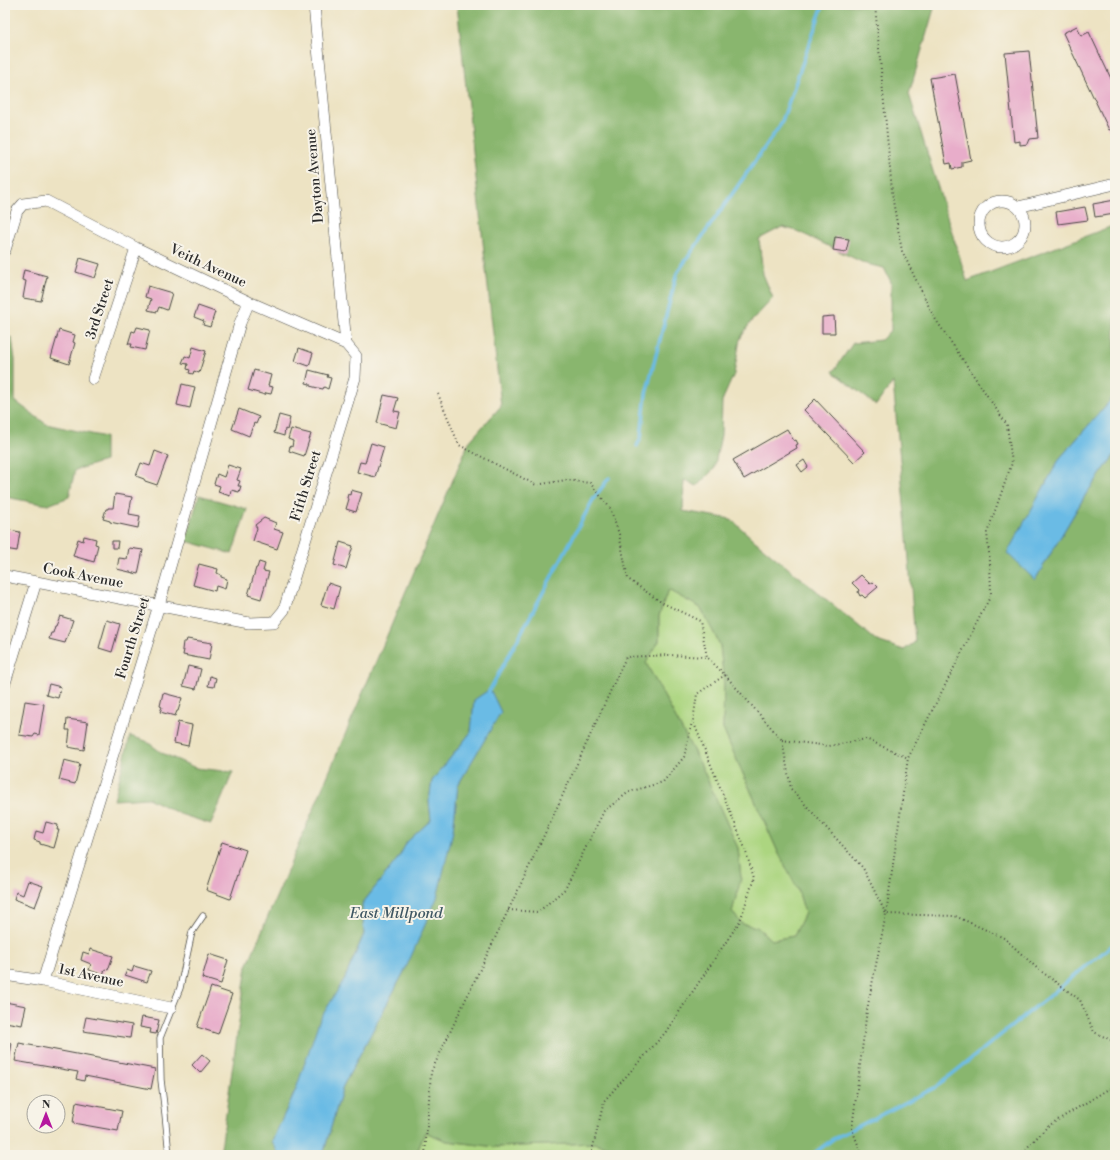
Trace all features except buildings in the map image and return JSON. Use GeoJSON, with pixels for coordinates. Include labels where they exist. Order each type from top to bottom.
{"type":"FeatureCollection","features":[{"type":"Feature","properties":{"kind":"street","name":"Dayton Avenue"},"geometry":{"type":"LineString","coordinates":[[314,5],[346,344]]}},
{"type":"Feature","properties":{"kind":"street"},"geometry":{"type":"LineString","coordinates":[[1018,208],[1115,184]]}},
{"type":"Feature","properties":{"kind":"street","name":"Veith Avenue"},"geometry":{"type":"LineString","coordinates":[[5,250],[17,211],[23,204],[46,201],[136,248],[249,302],[346,344],[356,356]]}},
{"type":"Feature","properties":{"kind":"street"},"geometry":{"type":"LineString","coordinates":[[996,201],[1004,201],[1012,203],[1018,208],[1025,220],[1022,234],[1018,240],[1012,244],[997,246],[990,244],[984,239],[978,224],[983,210],[989,204],[996,201]]}},
{"type":"Feature","properties":{"kind":"street","name":"3rd Street"},"geometry":{"type":"LineString","coordinates":[[92,379],[136,248]]}},
{"type":"Feature","properties":{"kind":"street","name":"Fourth Street"},"geometry":{"type":"LineString","coordinates":[[43,981],[159,605],[240,323],[249,302]]}},
{"type":"Feature","properties":{"kind":"street","name":"Fifth Street"},"geometry":{"type":"LineString","coordinates":[[274,622],[284,610],[355,378],[356,356]]}},
{"type":"Feature","properties":{"kind":"street","name":"Cook Avenue"},"geometry":{"type":"LineString","coordinates":[[5,576],[249,623],[274,622]]}},
{"type":"Feature","properties":{"kind":"street"},"geometry":{"type":"LineString","coordinates":[[5,683],[36,582]]}},
{"type":"Feature","properties":{"kind":"street","name":"1st Avenue"},"geometry":{"type":"LineString","coordinates":[[5,975],[43,981],[171,1008]]}},
{"type":"Feature","properties":{"kind":"lane"},"geometry":{"type":"LineString","coordinates":[[169,1155],[161,1080],[160,1038],[180,988],[192,932],[203,916]]}},
{"type":"Feature","properties":{"kind":"path"},"geometry":{"type":"LineString","coordinates":[[862,1155],[852,1130],[867,1010],[886,914],[908,758],[991,595],[987,533],[1012,463],[1007,425],[934,317],[902,251],[893,202],[875,5]]}},
{"type":"Feature","properties":{"kind":"path"},"geometry":{"type":"LineString","coordinates":[[438,394],[459,445],[536,485],[566,480],[590,483],[610,508],[619,534],[628,579],[661,602],[700,621],[707,657],[725,674],[782,740],[790,789],[863,868],[886,914]]}},
{"type":"Feature","properties":{"kind":"path"},"geometry":{"type":"LineString","coordinates":[[440,1155],[425,1154],[431,1072],[549,824],[626,657],[670,655],[707,657]]}},
{"type":"Feature","properties":{"kind":"path"},"geometry":{"type":"LineString","coordinates":[[508,910],[538,912],[565,889],[604,811],[629,792],[663,782],[684,757],[693,721],[696,694],[725,674]]}},
{"type":"Feature","properties":{"kind":"path"},"geometry":{"type":"LineString","coordinates":[[591,1155],[604,1101],[670,1026],[740,921],[754,878],[744,846],[693,721]]}},
{"type":"Feature","properties":{"kind":"path"},"geometry":{"type":"LineString","coordinates":[[782,740],[829,746],[866,739],[908,758]]}},
{"type":"Feature","properties":{"kind":"path"},"geometry":{"type":"LineString","coordinates":[[886,914],[955,916],[1004,938],[1038,969],[1080,1000],[1094,1032],[1115,1042]]}},
{"type":"Feature","properties":{"kind":"path"},"geometry":{"type":"LineString","coordinates":[[1020,1155],[1048,1126],[1115,1085]]}},
{"type":"Feature","properties":{"kind":"green space"},"geometry":{"type":"Polygon","coordinates":[[[457,5],[935,5],[909,94],[967,281],[1115,225],[1115,395],[1060,458],[1008,553],[1035,580],[1086,494],[1115,454],[1115,1155],[615,1155],[608,1146],[593,1143],[496,1147],[447,1141],[425,1132],[416,1155],[323,1155],[343,1086],[405,970],[453,831],[458,785],[500,712],[474,700],[471,732],[432,781],[429,801],[431,820],[407,842],[399,857],[362,904],[364,934],[272,1141],[279,1155],[220,1155],[247,966],[469,442],[501,406],[457,5]],[[782,227],[759,239],[763,274],[773,298],[750,323],[740,339],[734,374],[722,401],[721,435],[714,469],[697,486],[684,480],[683,511],[731,519],[755,541],[877,641],[904,650],[915,642],[893,382],[876,405],[833,372],[853,343],[881,340],[891,330],[891,282],[884,268],[866,264],[797,231],[782,227]],[[668,590],[659,616],[659,641],[646,663],[701,765],[738,848],[741,878],[732,912],[742,924],[757,927],[771,940],[794,936],[805,913],[798,890],[778,852],[723,729],[724,683],[720,645],[701,608],[668,590]]]}},
{"type":"Feature","properties":{"kind":"green space"},"geometry":{"type":"Polygon","coordinates":[[[5,335],[12,338],[15,360],[15,401],[46,424],[105,437],[105,461],[75,470],[69,497],[48,505],[5,497],[5,335]]]}},
{"type":"Feature","properties":{"kind":"green space"},"geometry":{"type":"Polygon","coordinates":[[[199,495],[247,509],[232,554],[186,541],[199,495]]]}},
{"type":"Feature","properties":{"kind":"green space"},"geometry":{"type":"Polygon","coordinates":[[[668,590],[701,608],[720,645],[724,683],[723,729],[778,852],[798,890],[805,913],[794,936],[771,940],[757,927],[742,924],[732,912],[741,878],[738,848],[701,765],[646,663],[659,641],[659,616],[668,590]]]}},
{"type":"Feature","properties":{"kind":"green space"},"geometry":{"type":"Polygon","coordinates":[[[130,736],[146,741],[162,753],[196,768],[233,772],[211,824],[180,814],[148,798],[114,800],[130,736]]]}},
{"type":"Feature","properties":{"kind":"green space"},"geometry":{"type":"Polygon","coordinates":[[[425,1132],[447,1141],[496,1147],[593,1143],[608,1146],[615,1155],[416,1155],[425,1132]]]}},
{"type":"Feature","properties":{"kind":"water"},"geometry":{"type":"Polygon","coordinates":[[[1115,395],[1115,454],[1086,494],[1035,580],[1007,553],[1060,458],[1115,395]]]}},
{"type":"Feature","properties":{"kind":"water","name":"East Millpond"},"geometry":{"type":"Polygon","coordinates":[[[490,689],[501,712],[458,785],[453,831],[437,898],[405,970],[343,1086],[323,1155],[279,1155],[272,1141],[296,1089],[319,1021],[345,978],[364,934],[362,904],[399,857],[407,842],[431,820],[429,801],[432,781],[471,732],[474,700],[490,689]]]}},
{"type":"Feature","properties":{"kind":"waterway"},"geometry":{"type":"LineString","coordinates":[[637,446],[641,437],[646,394],[677,273],[781,124],[823,5]]}},
{"type":"Feature","properties":{"kind":"waterway"},"geometry":{"type":"LineString","coordinates":[[488,693],[594,498],[609,478]]}},
{"type":"Feature","properties":{"kind":"waterway"},"geometry":{"type":"LineString","coordinates":[[812,1155],[833,1139],[936,1087],[1115,943]]}}]}
